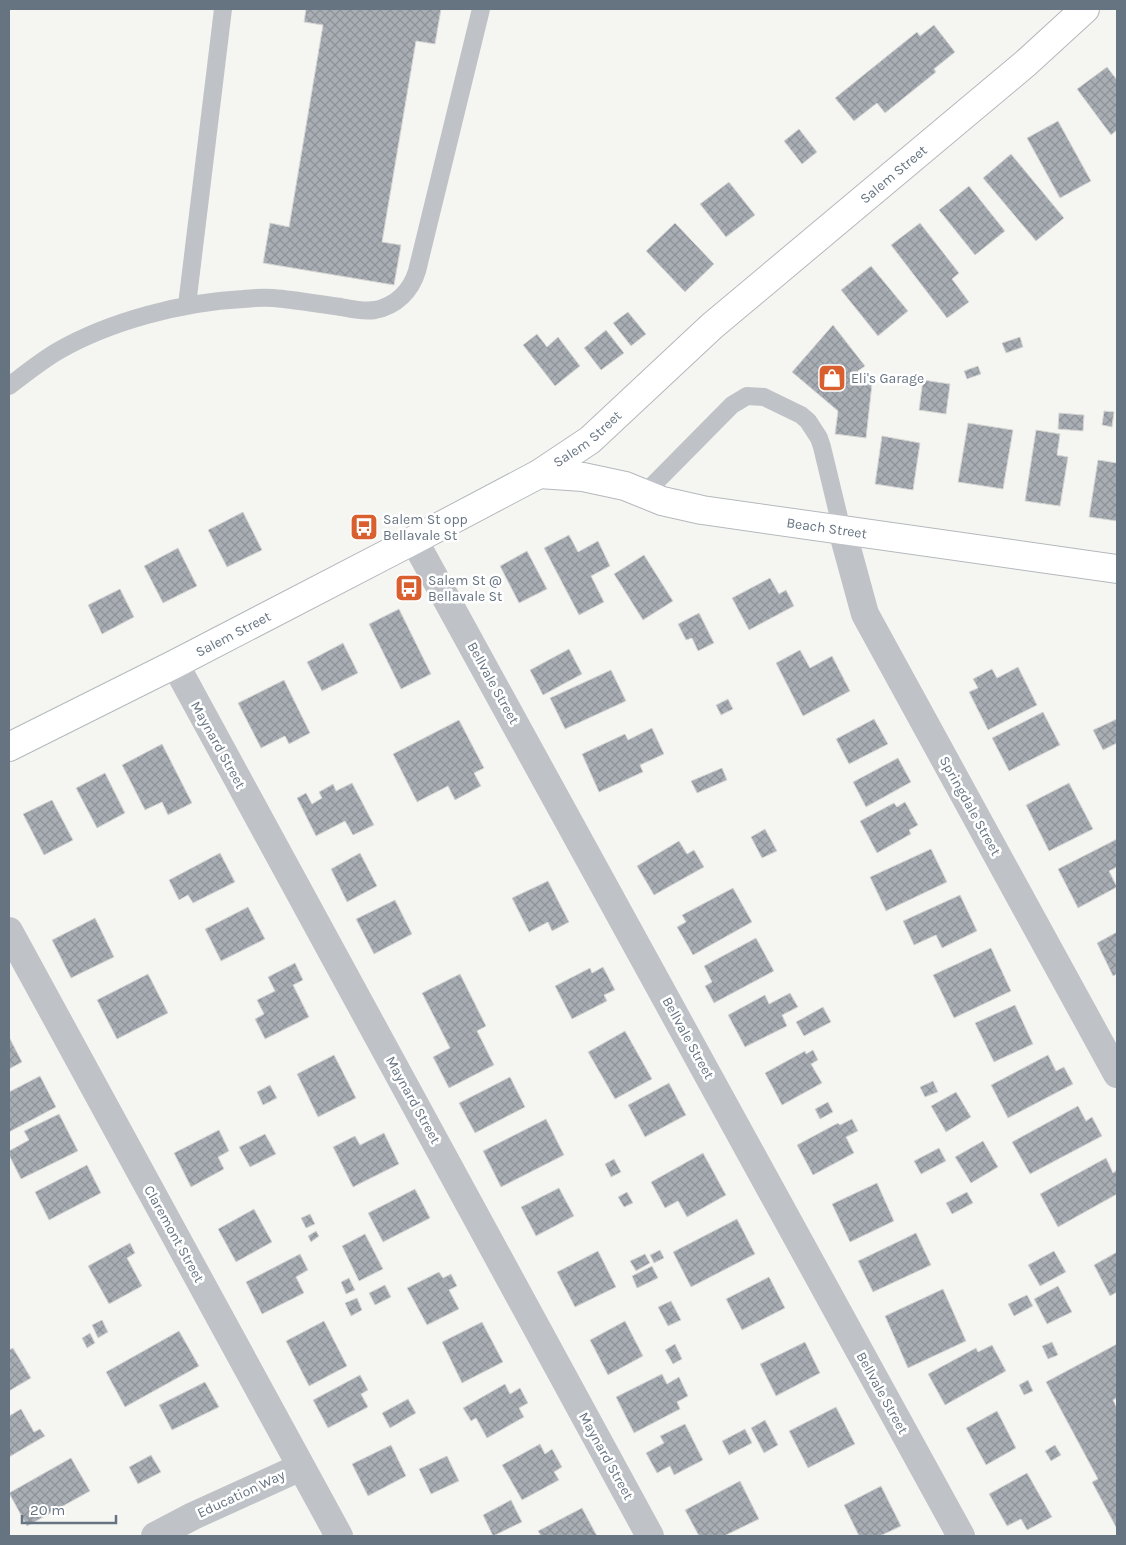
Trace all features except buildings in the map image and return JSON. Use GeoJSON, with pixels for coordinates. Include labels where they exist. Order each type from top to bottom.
{"type":"FeatureCollection","features":[{"type":"Feature","properties":{"kind":"main road","name":"Salem Street"},"geometry":{"type":"LineString","coordinates":[[9,748],[175,664],[539,474],[590,440],[712,326],[1026,63],[1085,9]]}},
{"type":"Feature","properties":{"kind":"main road","name":"Beach Street"},"geometry":{"type":"LineString","coordinates":[[539,474],[583,477],[625,486],[662,501],[702,510],[1117,570]]}},
{"type":"Feature","properties":{"kind":"street","name":"Springdale Street"},"geometry":{"type":"LineString","coordinates":[[842,530],[865,614],[1117,1074]]}},
{"type":"Feature","properties":{"kind":"street","name":"Bellvale Street"},"geometry":{"type":"LineString","coordinates":[[414,540],[960,1536]]}},
{"type":"Feature","properties":{"kind":"street","name":"Maynard Street"},"geometry":{"type":"LineString","coordinates":[[175,664],[650,1536]]}},
{"type":"Feature","properties":{"kind":"street","name":"Claremont Street"},"geometry":{"type":"LineString","coordinates":[[9,931],[339,1536]]}},
{"type":"Feature","properties":{"kind":"street","name":"Education Way"},"geometry":{"type":"LineString","coordinates":[[155,1536],[193,1516],[301,1467]]}},
{"type":"Feature","properties":{"kind":"lane"},"geometry":{"type":"LineString","coordinates":[[187,305],[223,9]]}},
{"type":"Feature","properties":{"kind":"lane"},"geometry":{"type":"LineString","coordinates":[[9,386],[58,351],[95,333],[161,311],[187,305],[226,300],[271,298],[368,311],[392,304],[405,293],[417,271],[481,9]]}},
{"type":"Feature","properties":{"kind":"lane"},"geometry":{"type":"LineString","coordinates":[[644,494],[732,405],[747,396],[764,397],[801,415],[814,429],[822,448],[842,530]]}},
{"type":"Feature","properties":{"kind":"place","name":"Eli's Garage"},"geometry":{"type":"Point","coordinates":[832,378]}},
{"type":"Feature","properties":{"kind":"place","name":"Salem St opp Bellavale St"},"geometry":{"type":"Point","coordinates":[364,527]}},
{"type":"Feature","properties":{"kind":"place","name":"Salem St @ Bellavale St"},"geometry":{"type":"Point","coordinates":[409,588]}}]}
